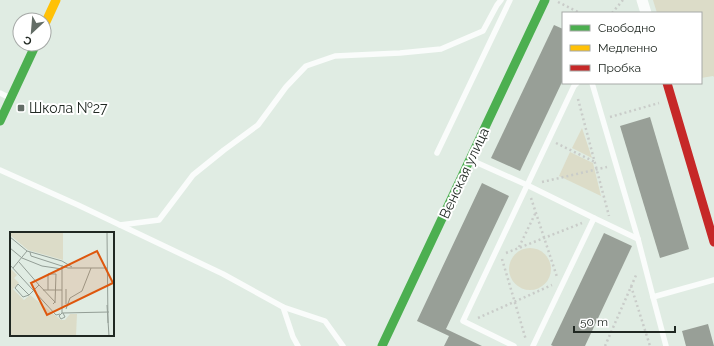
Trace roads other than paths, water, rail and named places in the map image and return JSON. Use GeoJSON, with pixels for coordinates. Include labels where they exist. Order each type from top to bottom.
{"type":"FeatureCollection","features":[{"type":"Feature","properties":{"kind":"street"},"geometry":{"type":"LineString","coordinates":[[50,12],[56,0]]}},
{"type":"Feature","properties":{"kind":"street","name":"Венская улица"},"geometry":{"type":"LineString","coordinates":[[385,345],[545,0]]}},
{"type":"Feature","properties":{"kind":"street"},"geometry":{"type":"LineString","coordinates":[[642,0],[646,12]]}},
{"type":"Feature","properties":{"kind":"street"},"geometry":{"type":"LineString","coordinates":[[0,121],[32,52]]}},
{"type":"Feature","properties":{"kind":"street"},"geometry":{"type":"LineString","coordinates":[[667,84],[714,242]]}},
{"type":"Feature","properties":{"kind":"lane"},"geometry":{"type":"LineString","coordinates":[[120,225],[159,220],[193,175],[258,125],[286,87],[306,66],[335,56],[400,53],[441,49],[483,31],[501,0]]}},
{"type":"Feature","properties":{"kind":"lane"},"geometry":{"type":"LineString","coordinates":[[437,153],[510,0]]}},
{"type":"Feature","properties":{"kind":"lane"},"geometry":{"type":"LineString","coordinates":[[514,346],[462,322],[575,84]]}},
{"type":"Feature","properties":{"kind":"lane"},"geometry":{"type":"LineString","coordinates":[[592,84],[638,239],[666,346]]}},
{"type":"Feature","properties":{"kind":"lane"},"geometry":{"type":"LineString","coordinates":[[0,92],[11,98]]}},
{"type":"Feature","properties":{"kind":"lane"},"geometry":{"type":"LineString","coordinates":[[470,160],[527,185],[638,239]]}},
{"type":"Feature","properties":{"kind":"lane"},"geometry":{"type":"LineString","coordinates":[[0,170],[224,274],[283,307],[324,321],[343,346]]}},
{"type":"Feature","properties":{"kind":"lane"},"geometry":{"type":"LineString","coordinates":[[533,346],[594,218]]}},
{"type":"Feature","properties":{"kind":"lane"},"geometry":{"type":"LineString","coordinates":[[654,297],[714,280]]}},
{"type":"Feature","properties":{"kind":"lane"},"geometry":{"type":"LineString","coordinates":[[283,307],[293,338],[298,346]]}},
{"type":"Feature","properties":{"kind":"place","name":"Школа №27"},"geometry":{"type":"Point","coordinates":[21,108]}}]}
